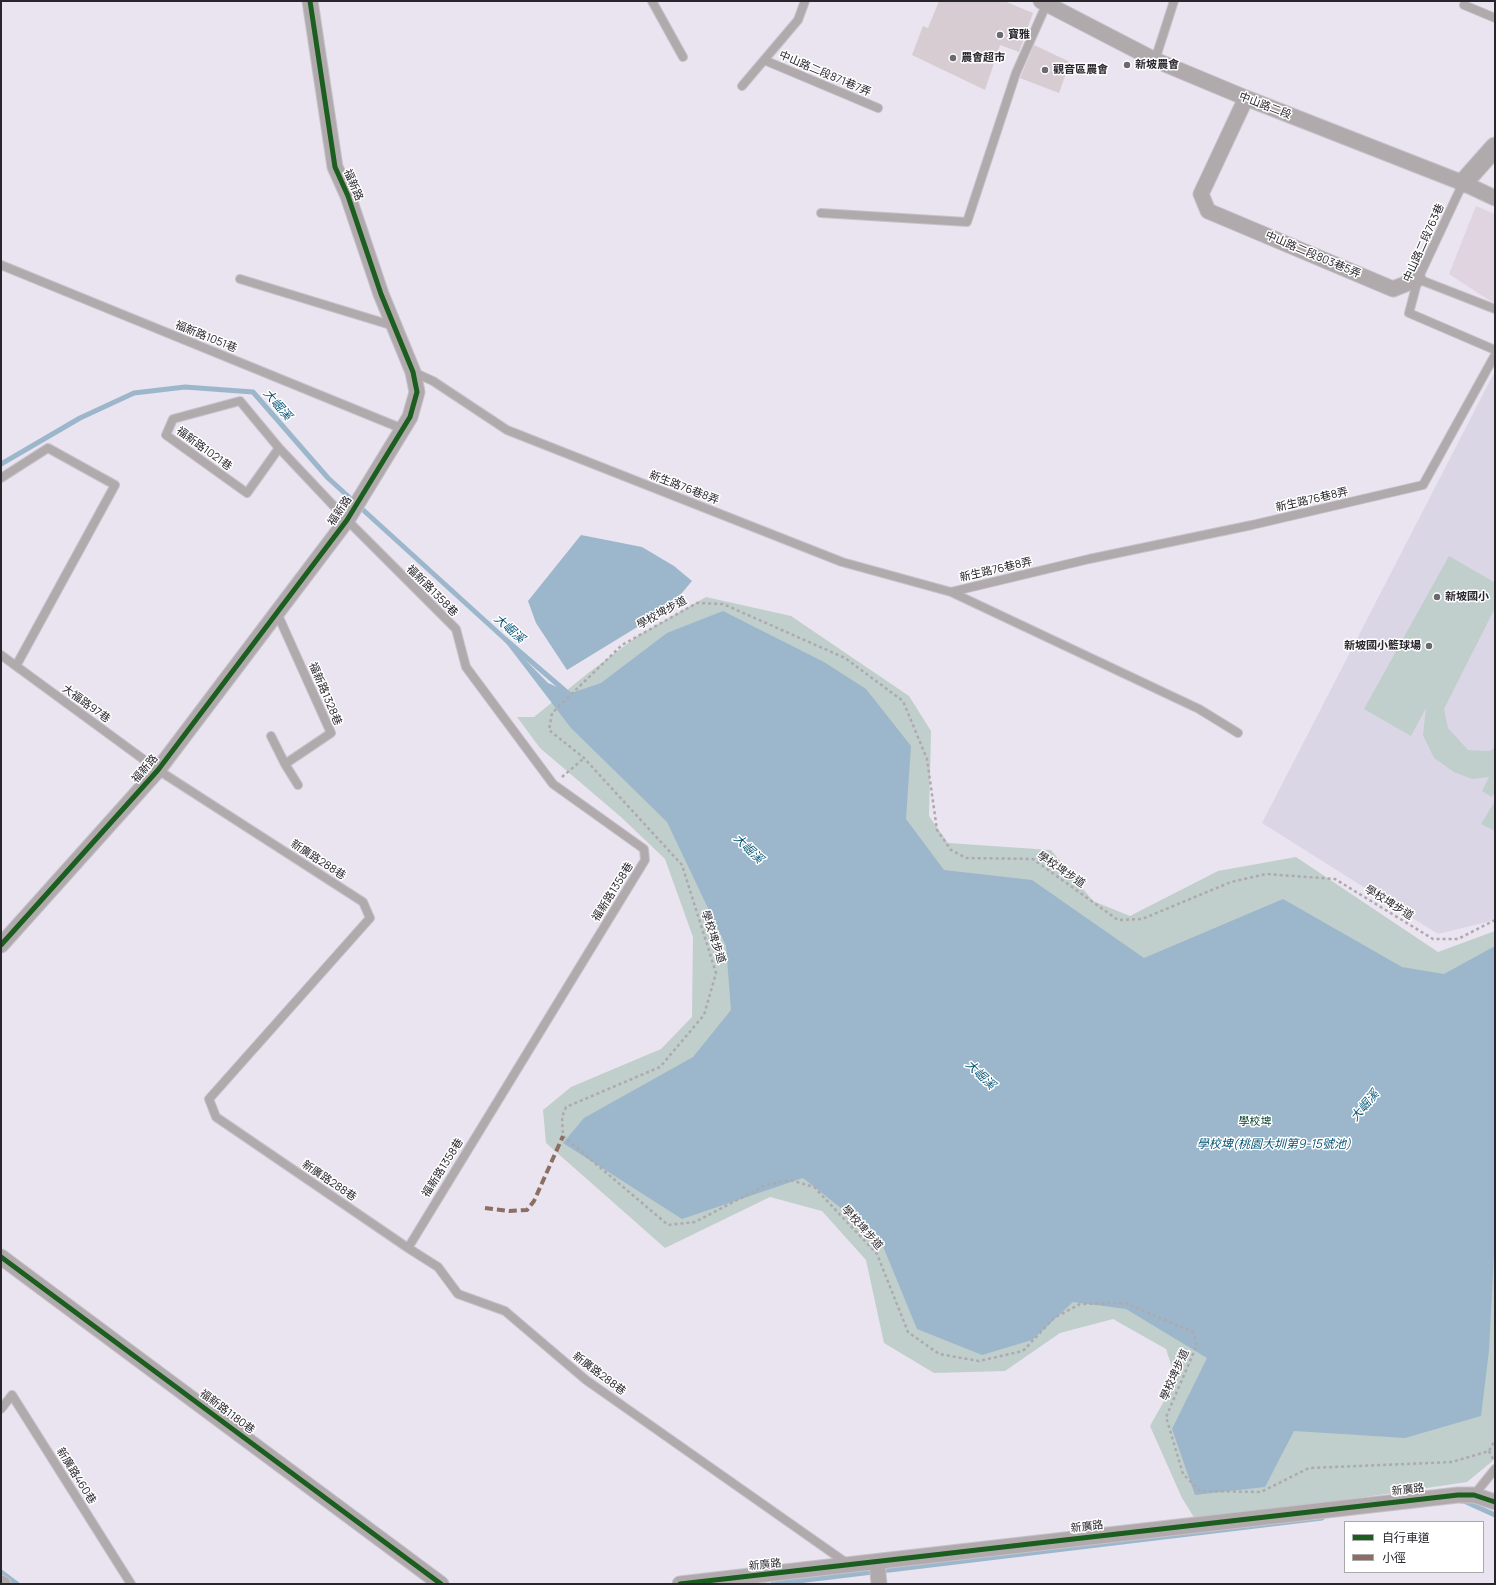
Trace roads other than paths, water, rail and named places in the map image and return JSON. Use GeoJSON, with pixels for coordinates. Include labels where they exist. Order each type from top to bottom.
{"type":"FeatureCollection","features":[{"type":"Feature","properties":{"kind":"street","name":"福新路"},"geometry":{"type":"LineString","coordinates":[[1,945],[158,770],[347,520],[410,417],[417,392],[413,372],[381,294],[348,196],[335,167],[310,1]]}},
{"type":"Feature","properties":{"kind":"street","name":"中山路二段"},"geometry":{"type":"LineString","coordinates":[[1044,2],[1155,60],[1246,98],[1463,183],[1495,198]]}},
{"type":"Feature","properties":{"kind":"street","name":"中山路二段803巷5弄"},"geometry":{"type":"LineString","coordinates":[[1246,98],[1201,194],[1208,211],[1393,289],[1418,279]]}},
{"type":"Feature","properties":{"kind":"street"},"geometry":{"type":"LineString","coordinates":[[1463,183],[1495,147]]}},
{"type":"Feature","properties":{"kind":"street","name":"福新路1180巷"},"geometry":{"type":"LineString","coordinates":[[1,1257],[441,1584]]}},
{"type":"Feature","properties":{"kind":"street","name":"新廣路"},"geometry":{"type":"LineString","coordinates":[[680,1584],[1458,1495],[1474,1495],[1495,1502]]}},
{"type":"Feature","properties":{"kind":"street"},"geometry":{"type":"LineString","coordinates":[[877,1562],[879,1584]]}},
{"type":"Feature","properties":{"kind":"lane"},"geometry":{"type":"LineString","coordinates":[[652,1],[683,57]]}},
{"type":"Feature","properties":{"kind":"lane"},"geometry":{"type":"LineString","coordinates":[[742,86],[798,20],[805,1]]}},
{"type":"Feature","properties":{"kind":"lane"},"geometry":{"type":"LineString","coordinates":[[1155,60],[1174,1]]}},
{"type":"Feature","properties":{"kind":"lane"},"geometry":{"type":"LineString","coordinates":[[821,213],[967,222],[1016,73],[1044,2]]}},
{"type":"Feature","properties":{"kind":"lane"},"geometry":{"type":"LineString","coordinates":[[1464,5],[1495,18]]}},
{"type":"Feature","properties":{"kind":"lane","name":"中山路二段871巷7弄"},"geometry":{"type":"LineString","coordinates":[[764,60],[878,108]]}},
{"type":"Feature","properties":{"kind":"lane","name":"中山路二段763巷"},"geometry":{"type":"LineString","coordinates":[[1463,183],[1418,279],[1410,313],[1495,350]]}},
{"type":"Feature","properties":{"kind":"lane","name":"福新路1051巷"},"geometry":{"type":"LineString","coordinates":[[1,265],[403,429]]}},
{"type":"Feature","properties":{"kind":"lane"},"geometry":{"type":"LineString","coordinates":[[240,279],[394,326]]}},
{"type":"Feature","properties":{"kind":"lane"},"geometry":{"type":"LineString","coordinates":[[1418,279],[1495,309]]}},
{"type":"Feature","properties":{"kind":"lane","name":"新生路76巷8弄"},"geometry":{"type":"LineString","coordinates":[[413,372],[433,381],[507,430],[842,562],[951,592],[1089,559],[1252,525],[1423,485],[1495,355]]}},
{"type":"Feature","properties":{"kind":"lane","name":"福新路1021巷"},"geometry":{"type":"LineString","coordinates":[[278,448],[247,493],[166,435],[173,419],[240,401],[278,448],[347,520]]}},
{"type":"Feature","properties":{"kind":"lane"},"geometry":{"type":"LineString","coordinates":[[1,478],[48,448],[115,485],[16,666]]}},
{"type":"Feature","properties":{"kind":"lane","name":"福新路1358巷"},"geometry":{"type":"LineString","coordinates":[[347,520],[456,629],[466,667],[553,784],[644,849],[645,860],[408,1248]]}},
{"type":"Feature","properties":{"kind":"lane"},"geometry":{"type":"LineString","coordinates":[[951,592],[1199,709],[1238,733]]}},
{"type":"Feature","properties":{"kind":"lane","name":"福新路1328巷"},"geometry":{"type":"LineString","coordinates":[[278,613],[331,733],[285,764]]}},
{"type":"Feature","properties":{"kind":"lane","name":"大福路97巷"},"geometry":{"type":"LineString","coordinates":[[1,655],[158,770]]}},
{"type":"Feature","properties":{"kind":"lane"},"geometry":{"type":"LineString","coordinates":[[271,736],[285,764],[298,785]]}},
{"type":"Feature","properties":{"kind":"lane","name":"新廣路288巷"},"geometry":{"type":"LineString","coordinates":[[158,770],[363,902],[370,918],[209,1099],[216,1117],[438,1267],[458,1294],[505,1311],[586,1380],[851,1565]]}},
{"type":"Feature","properties":{"kind":"lane","name":"新廣路460巷"},"geometry":{"type":"LineString","coordinates":[[1,1409],[12,1395],[131,1584]]}},
{"type":"Feature","properties":{"kind":"lane"},"geometry":{"type":"LineString","coordinates":[[1474,1495],[1495,1469]]}},
{"type":"Feature","properties":{"kind":"water"},"geometry":{"type":"Polygon","coordinates":[[[581,535],[642,547],[674,566],[692,581],[670,607],[567,670],[536,623],[528,601],[581,535]]]}},
{"type":"Feature","properties":{"kind":"water","name":"學校埤(桃園大圳第9-15號池)"},"geometry":{"type":"Polygon","coordinates":[[[723,611],[824,662],[866,689],[911,746],[906,819],[944,870],[1032,880],[1144,958],[1283,899],[1402,967],[1444,974],[1495,946],[1495,1234],[1489,1351],[1481,1416],[1405,1438],[1294,1431],[1265,1487],[1195,1495],[1172,1429],[1207,1358],[1126,1309],[1073,1302],[1032,1340],[982,1355],[917,1329],[880,1239],[803,1178],[682,1219],[563,1143],[584,1118],[693,1057],[731,1010],[726,946],[667,822],[571,728],[496,630],[548,683],[571,693],[601,683],[667,633],[723,611]]]}},
{"type":"Feature","properties":{"kind":"waterway","name":"大崛溪"},"geometry":{"type":"LineString","coordinates":[[1,464],[80,418],[134,393],[185,387],[253,392],[328,478],[505,639],[570,695]]}},
{"type":"Feature","properties":{"kind":"waterway"},"geometry":{"type":"LineString","coordinates":[[1461,1501],[1495,1515]]}},
{"type":"Feature","properties":{"kind":"waterway"},"geometry":{"type":"LineString","coordinates":[[773,1584],[1322,1518]]}},
{"type":"Feature","properties":{"kind":"waterway"},"geometry":{"type":"LineString","coordinates":[[1,1572],[17,1584]]}},
{"type":"Feature","properties":{"kind":"place","name":"寶雅"},"geometry":{"type":"Point","coordinates":[1000,35]}},
{"type":"Feature","properties":{"kind":"place","name":"農會超市"},"geometry":{"type":"Point","coordinates":[953,58]}},
{"type":"Feature","properties":{"kind":"place","name":"新坡農會"},"geometry":{"type":"Point","coordinates":[1127,65]}},
{"type":"Feature","properties":{"kind":"place","name":"觀音區農會"},"geometry":{"type":"Point","coordinates":[1045,70]}},
{"type":"Feature","properties":{"kind":"place","name":"新坡國小"},"geometry":{"type":"Point","coordinates":[1437,597]}},
{"type":"Feature","properties":{"kind":"place","name":"新坡國小籃球場"},"geometry":{"type":"Point","coordinates":[1429,646]}},
{"type":"Feature","properties":{"kind":"park label","name":"學校埤"},"geometry":{"type":"Point","coordinates":[1255,1122]}}]}
